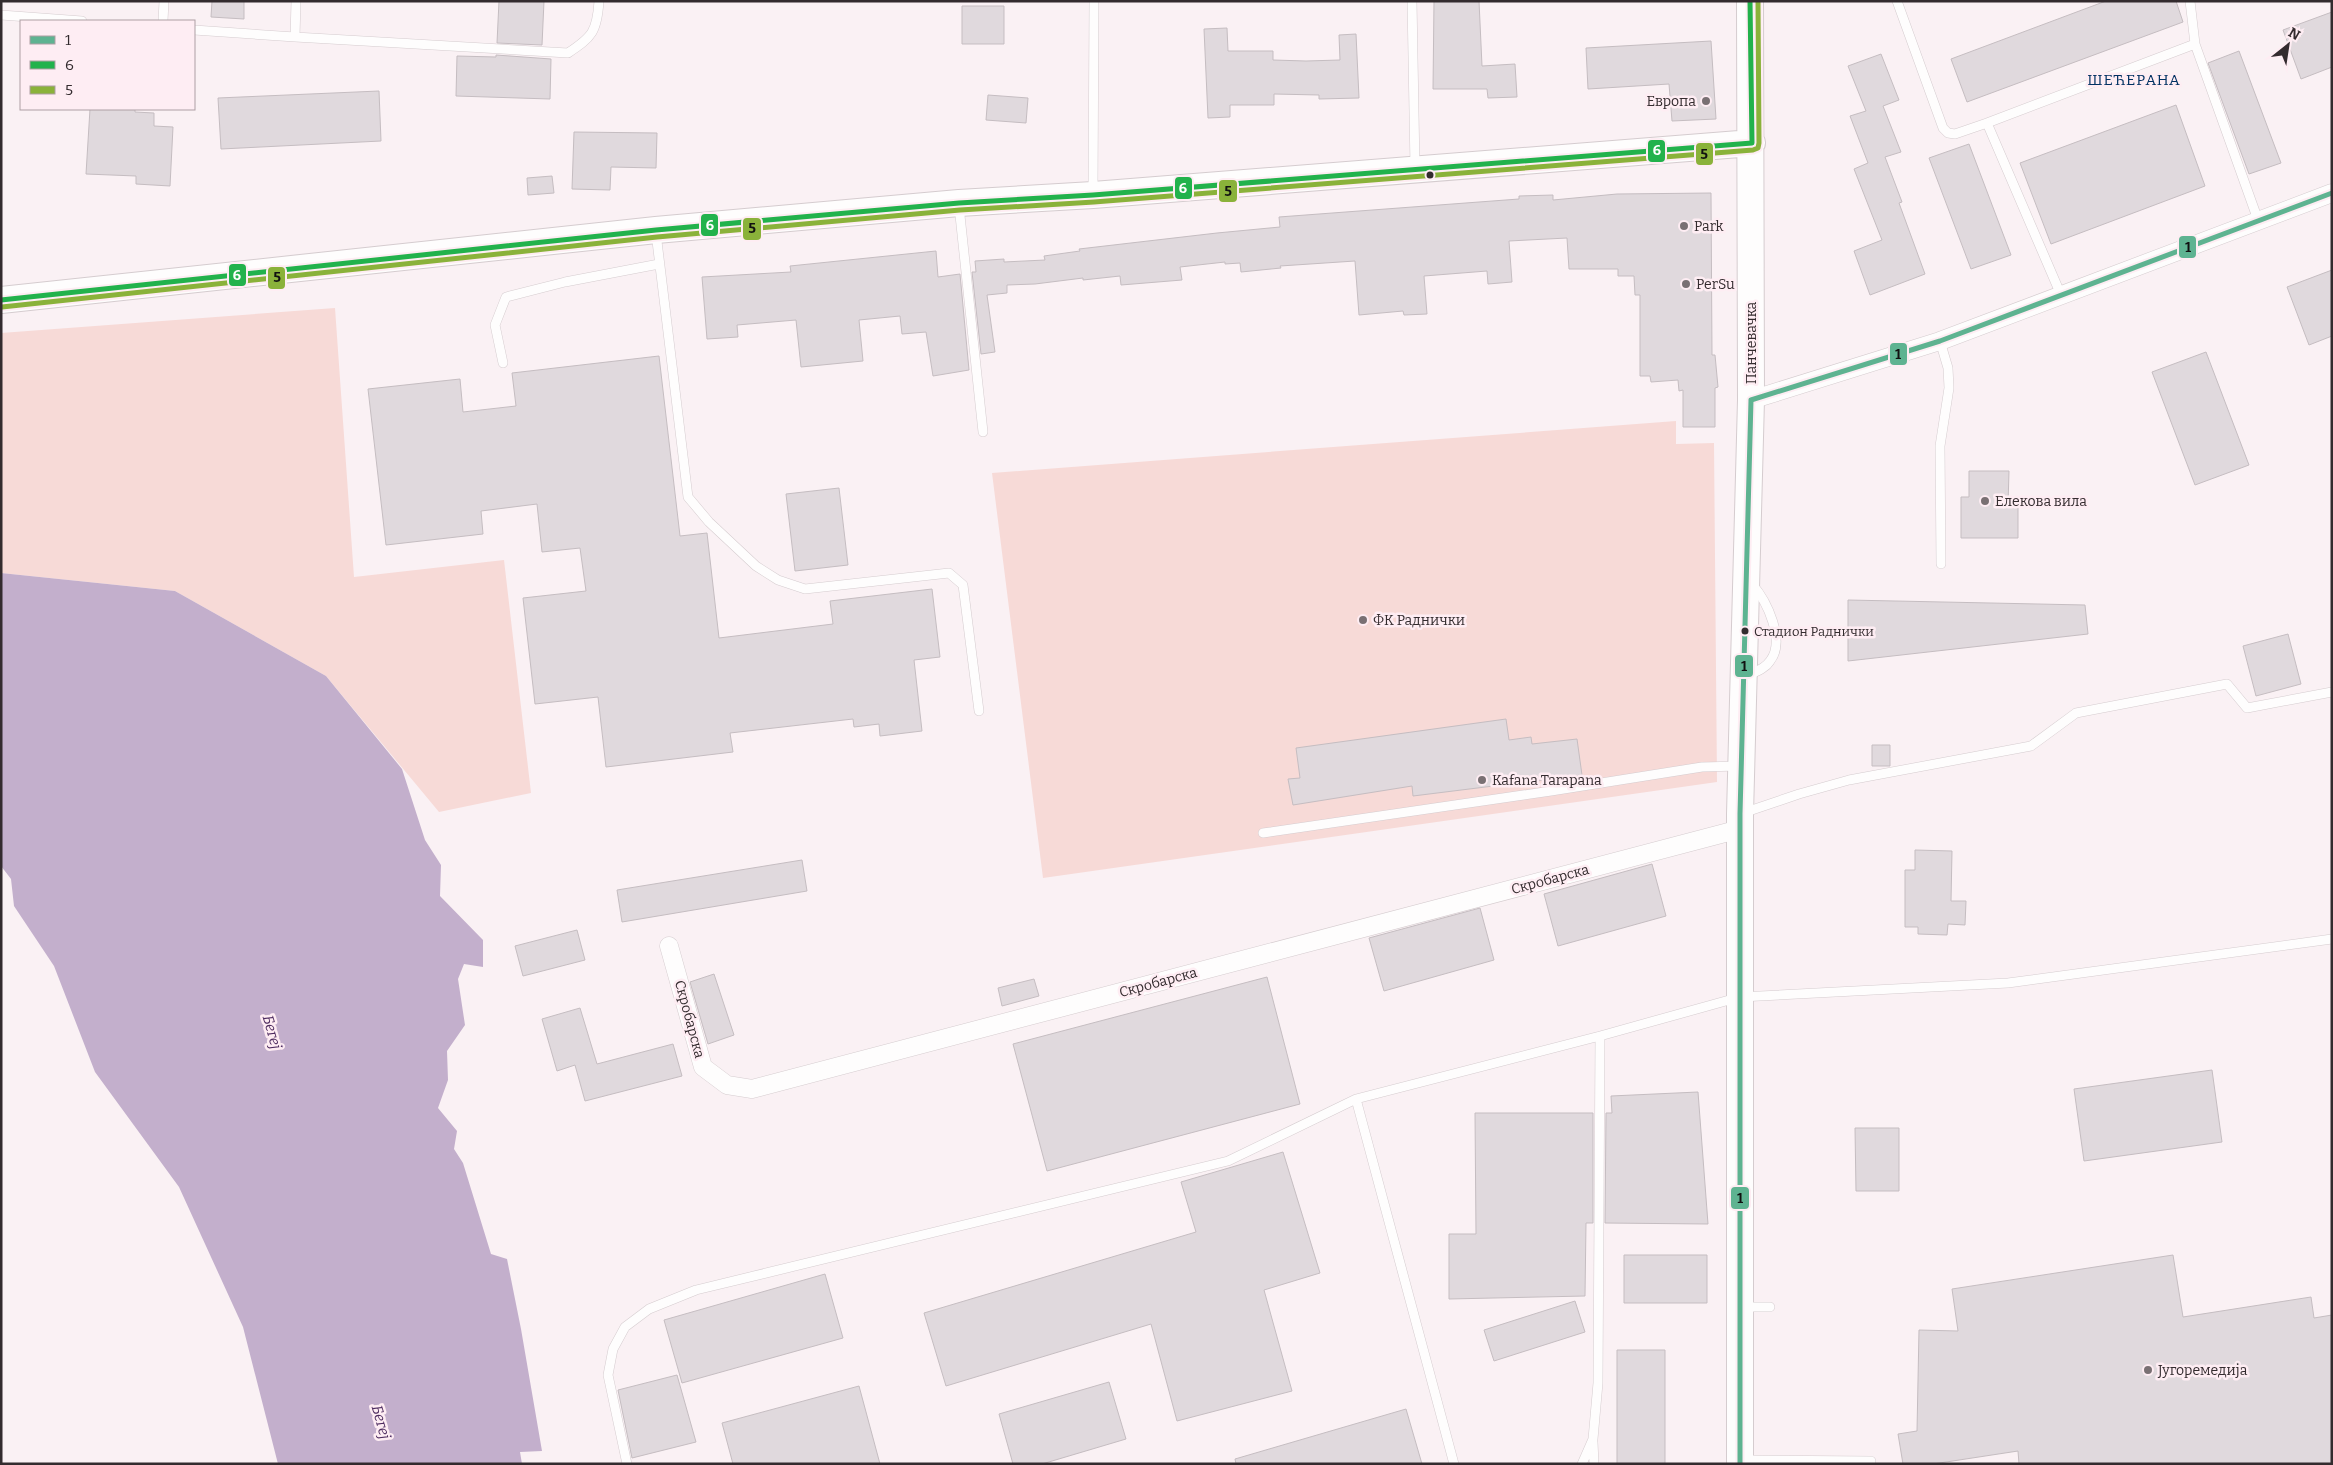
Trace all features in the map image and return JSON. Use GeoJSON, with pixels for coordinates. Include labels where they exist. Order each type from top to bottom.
{"type":"FeatureCollection","features":[{"type":"Feature","properties":{"kind":"street","name":"Панчевачка"},"geometry":{"type":"LineString","coordinates":[[1740,1462],[1740,821],[1751,400],[1752,143],[1750,1]]}},
{"type":"Feature","properties":{"kind":"street"},"geometry":{"type":"LineString","coordinates":[[1,300],[656,230],[959,203],[1093,195],[1752,143]]}},
{"type":"Feature","properties":{"kind":"street"},"geometry":{"type":"LineString","coordinates":[[1751,400],[1940,342],[2332,193]]}},
{"type":"Feature","properties":{"kind":"street","name":"Скробарска"},"geometry":{"type":"LineString","coordinates":[[670,946],[703,1067],[728,1085],[752,1089],[1740,821]]}},
{"type":"Feature","properties":{"kind":"lane"},"geometry":{"type":"LineString","coordinates":[[163,20],[164,1]]}},
{"type":"Feature","properties":{"kind":"lane"},"geometry":{"type":"LineString","coordinates":[[295,37],[296,1]]}},
{"type":"Feature","properties":{"kind":"lane"},"geometry":{"type":"LineString","coordinates":[[195,30],[568,53],[590,38],[598,14],[599,1]]}},
{"type":"Feature","properties":{"kind":"lane"},"geometry":{"type":"LineString","coordinates":[[1093,195],[1094,1]]}},
{"type":"Feature","properties":{"kind":"lane"},"geometry":{"type":"LineString","coordinates":[[1412,1],[1415,170]]}},
{"type":"Feature","properties":{"kind":"lane"},"geometry":{"type":"LineString","coordinates":[[1897,1],[1943,128],[1948,133],[1955,134],[1987,124],[2195,44]]}},
{"type":"Feature","properties":{"kind":"lane"},"geometry":{"type":"LineString","coordinates":[[2190,1],[2195,44],[2258,220]]}},
{"type":"Feature","properties":{"kind":"lane"},"geometry":{"type":"LineString","coordinates":[[1,15],[68,20]]}},
{"type":"Feature","properties":{"kind":"lane"},"geometry":{"type":"LineString","coordinates":[[1987,124],[2061,295]]}},
{"type":"Feature","properties":{"kind":"lane"},"geometry":{"type":"LineString","coordinates":[[959,203],[983,432]]}},
{"type":"Feature","properties":{"kind":"lane"},"geometry":{"type":"LineString","coordinates":[[656,230],[688,497],[710,522],[756,566],[778,580],[805,589],[949,573],[956,578],[963,585],[979,711]]}},
{"type":"Feature","properties":{"kind":"lane"},"geometry":{"type":"LineString","coordinates":[[503,363],[495,325],[506,297],[565,282],[659,264]]}},
{"type":"Feature","properties":{"kind":"lane"},"geometry":{"type":"LineString","coordinates":[[1940,342],[1948,368],[1949,388],[1940,446],[1941,564]]}},
{"type":"Feature","properties":{"kind":"lane"},"geometry":{"type":"LineString","coordinates":[[1740,821],[1799,794],[1849,780],[2031,746],[2076,713],[2227,684],[2247,708],[2332,692]]}},
{"type":"Feature","properties":{"kind":"lane"},"geometry":{"type":"LineString","coordinates":[[1263,833],[1551,792],[1702,767],[1742,766]]}},
{"type":"Feature","properties":{"kind":"lane"},"geometry":{"type":"LineString","coordinates":[[627,1464],[608,1376],[613,1349],[625,1327],[649,1309],[696,1290],[1228,1161],[1356,1099],[1600,1036],[1740,997],[2008,983],[2332,939]]}},
{"type":"Feature","properties":{"kind":"lane"},"geometry":{"type":"LineString","coordinates":[[1594,1464],[1593,1439],[1598,1383],[1600,1036]]}},
{"type":"Feature","properties":{"kind":"lane"},"geometry":{"type":"LineString","coordinates":[[1356,1099],[1454,1464]]}},
{"type":"Feature","properties":{"kind":"lane"},"geometry":{"type":"LineString","coordinates":[[1740,1307],[1770,1307]]}},
{"type":"Feature","properties":{"kind":"lane"},"geometry":{"type":"LineString","coordinates":[[1582,1464],[1593,1439]]}},
{"type":"Feature","properties":{"kind":"lane"},"geometry":{"type":"LineString","coordinates":[[1740,1462],[1871,1461]]}},
{"type":"Feature","properties":{"kind":"shaded area"},"geometry":{"type":"Polygon","coordinates":[[[335,308],[354,577],[504,560],[531,793],[439,812],[326,676],[175,591],[1,573],[1,333],[335,308]]]}},
{"type":"Feature","properties":{"kind":"shaded area","name":"ФК Раднички"},"geometry":{"type":"Polygon","coordinates":[[[1676,421],[1676,444],[1714,443],[1717,782],[1043,878],[992,473],[1676,421]]]}},
{"type":"Feature","properties":{"kind":"water","name":"Бегеј"},"geometry":{"type":"Polygon","coordinates":[[[1,573],[175,591],[326,676],[402,769],[425,840],[441,865],[440,896],[483,940],[483,967],[464,964],[458,979],[465,1025],[447,1051],[448,1080],[438,1108],[457,1131],[454,1149],[463,1163],[491,1254],[507,1259],[542,1451],[520,1452],[522,1464],[278,1464],[243,1327],[179,1187],[95,1072],[54,966],[14,906],[11,879],[1,866],[1,573]]]}},
{"type":"Feature","properties":{"kind":"building"},"geometry":{"type":"Polygon","coordinates":[[[212,1],[244,1],[244,19],[211,17],[212,1]]]}},
{"type":"Feature","properties":{"kind":"building"},"geometry":{"type":"Polygon","coordinates":[[[499,1],[544,1],[542,45],[497,43],[499,1]]]}},
{"type":"Feature","properties":{"kind":"building"},"geometry":{"type":"Polygon","coordinates":[[[1434,1],[1479,1],[1482,66],[1515,64],[1517,97],[1488,98],[1487,89],[1433,89],[1434,1]]]}},
{"type":"Feature","properties":{"kind":"building"},"geometry":{"type":"Polygon","coordinates":[[[2106,1],[2176,1],[2183,22],[1967,102],[1951,59],[2106,1]]]}},
{"type":"Feature","properties":{"kind":"building"},"geometry":{"type":"Polygon","coordinates":[[[962,6],[1004,6],[1004,44],[962,44],[962,6]]]}},
{"type":"Feature","properties":{"kind":"building"},"geometry":{"type":"Polygon","coordinates":[[[2332,12],[2332,67],[2301,79],[2283,30],[2332,12]]]}},
{"type":"Feature","properties":{"kind":"building"},"geometry":{"type":"Polygon","coordinates":[[[1227,28],[1228,51],[1273,51],[1273,60],[1340,60],[1339,35],[1356,34],[1359,98],[1319,99],[1319,95],[1274,94],[1274,105],[1230,105],[1230,117],[1208,118],[1204,29],[1227,28]]]}},
{"type":"Feature","properties":{"kind":"building"},"geometry":{"type":"Polygon","coordinates":[[[1711,41],[1716,119],[1672,121],[1669,84],[1588,89],[1586,48],[1711,41]]]}},
{"type":"Feature","properties":{"kind":"building"},"geometry":{"type":"Polygon","coordinates":[[[2239,51],[2281,163],[2249,174],[2208,63],[2239,51]]]}},
{"type":"Feature","properties":{"kind":"building"},"geometry":{"type":"Polygon","coordinates":[[[1881,54],[1899,100],[1883,106],[1901,152],[1885,157],[1902,202],[1899,203],[1925,274],[1870,295],[1854,251],[1882,240],[1854,169],[1868,163],[1850,116],[1866,111],[1848,66],[1881,54]]]}},
{"type":"Feature","properties":{"kind":"building"},"geometry":{"type":"Polygon","coordinates":[[[496,55],[551,59],[550,99],[456,96],[457,56],[496,57],[496,55]]]}},
{"type":"Feature","properties":{"kind":"building"},"geometry":{"type":"Polygon","coordinates":[[[379,91],[381,141],[221,149],[218,98],[379,91]]]}},
{"type":"Feature","properties":{"kind":"building"},"geometry":{"type":"Polygon","coordinates":[[[988,95],[1028,98],[1026,123],[986,120],[988,95]]]}},
{"type":"Feature","properties":{"kind":"building"},"geometry":{"type":"Polygon","coordinates":[[[2176,105],[2205,186],[2051,244],[2020,163],[2176,105]]]}},
{"type":"Feature","properties":{"kind":"building"},"geometry":{"type":"Polygon","coordinates":[[[90,110],[135,110],[135,112],[154,113],[154,126],[173,127],[170,186],[136,184],[136,176],[86,174],[90,110]]]}},
{"type":"Feature","properties":{"kind":"building"},"geometry":{"type":"Polygon","coordinates":[[[574,132],[657,133],[656,168],[611,167],[610,190],[572,189],[574,132]]]}},
{"type":"Feature","properties":{"kind":"building"},"geometry":{"type":"Polygon","coordinates":[[[1969,144],[2011,255],[1971,269],[1929,158],[1969,144]]]}},
{"type":"Feature","properties":{"kind":"building"},"geometry":{"type":"Polygon","coordinates":[[[552,176],[554,193],[528,195],[527,178],[552,176]]]}},
{"type":"Feature","properties":{"kind":"building"},"geometry":{"type":"Polygon","coordinates":[[[1711,193],[1712,355],[1715,355],[1718,387],[1715,388],[1715,427],[1683,427],[1683,390],[1679,391],[1678,380],[1651,382],[1650,376],[1640,376],[1640,295],[1635,295],[1634,276],[1618,276],[1618,269],[1569,269],[1567,238],[1509,241],[1512,282],[1488,284],[1487,271],[1424,276],[1427,314],[1404,315],[1403,311],[1359,315],[1355,261],[1280,266],[1281,268],[1241,272],[1240,263],[1225,264],[1225,262],[1180,267],[1182,280],[1121,285],[1120,276],[1007,285],[1007,293],[987,295],[995,352],[981,354],[972,272],[976,272],[975,261],[1004,259],[1004,262],[1045,260],[1044,256],[1080,251],[1079,249],[1280,227],[1279,217],[1519,199],[1519,196],[1553,195],[1553,200],[1617,194],[1711,193]]]}},
{"type":"Feature","properties":{"kind":"building"},"geometry":{"type":"Polygon","coordinates":[[[936,251],[938,277],[960,274],[969,370],[933,376],[926,332],[902,334],[900,316],[859,320],[863,361],[801,367],[796,320],[737,325],[738,337],[707,339],[702,277],[791,272],[790,266],[936,251]]]}},
{"type":"Feature","properties":{"kind":"building"},"geometry":{"type":"Polygon","coordinates":[[[2332,270],[2332,336],[2309,345],[2287,287],[2332,270]]]}},
{"type":"Feature","properties":{"kind":"building"},"geometry":{"type":"Polygon","coordinates":[[[2206,352],[2249,465],[2195,485],[2152,372],[2206,352]]]}},
{"type":"Feature","properties":{"kind":"building"},"geometry":{"type":"Polygon","coordinates":[[[659,356],[680,536],[707,533],[719,638],[833,624],[830,601],[932,589],[940,657],[914,660],[922,731],[880,736],[879,724],[854,727],[853,719],[730,733],[733,752],[606,767],[598,697],[535,704],[523,598],[586,591],[580,548],[542,552],[537,504],[481,511],[483,534],[386,545],[368,389],[460,379],[463,412],[516,406],[512,373],[659,356]]]}},
{"type":"Feature","properties":{"kind":"building","name":"Елекова вила"},"geometry":{"type":"Polygon","coordinates":[[[1969,471],[2009,471],[2008,505],[2018,505],[2018,538],[1961,538],[1961,497],[1969,497],[1969,471]]]}},
{"type":"Feature","properties":{"kind":"building"},"geometry":{"type":"Polygon","coordinates":[[[839,488],[848,565],[795,571],[786,494],[839,488]]]}},
{"type":"Feature","properties":{"kind":"building"},"geometry":{"type":"Polygon","coordinates":[[[1848,600],[2085,605],[2088,634],[1848,661],[1848,600]]]}},
{"type":"Feature","properties":{"kind":"building"},"geometry":{"type":"Polygon","coordinates":[[[2288,634],[2301,684],[2256,696],[2243,646],[2288,634]]]}},
{"type":"Feature","properties":{"kind":"building"},"geometry":{"type":"Polygon","coordinates":[[[1506,719],[1509,740],[1531,737],[1532,744],[1577,739],[1582,775],[1413,796],[1412,786],[1293,805],[1288,779],[1300,778],[1296,748],[1506,719]]]}},
{"type":"Feature","properties":{"kind":"building"},"geometry":{"type":"Polygon","coordinates":[[[1872,745],[1890,745],[1890,766],[1872,766],[1872,745]]]}},
{"type":"Feature","properties":{"kind":"building"},"geometry":{"type":"Polygon","coordinates":[[[1915,850],[1952,851],[1951,901],[1966,901],[1965,925],[1948,924],[1947,935],[1918,934],[1918,927],[1905,927],[1905,870],[1915,870],[1915,850]]]}},
{"type":"Feature","properties":{"kind":"building"},"geometry":{"type":"Polygon","coordinates":[[[802,860],[807,891],[622,922],[617,890],[802,860]]]}},
{"type":"Feature","properties":{"kind":"building"},"geometry":{"type":"Polygon","coordinates":[[[1652,864],[1666,916],[1558,946],[1544,894],[1652,864]]]}},
{"type":"Feature","properties":{"kind":"building"},"geometry":{"type":"Polygon","coordinates":[[[1480,908],[1494,960],[1384,991],[1369,938],[1480,908]]]}},
{"type":"Feature","properties":{"kind":"building"},"geometry":{"type":"Polygon","coordinates":[[[577,930],[585,960],[523,976],[515,946],[577,930]]]}},
{"type":"Feature","properties":{"kind":"building"},"geometry":{"type":"Polygon","coordinates":[[[714,974],[734,1035],[708,1044],[690,982],[714,974]]]}},
{"type":"Feature","properties":{"kind":"building"},"geometry":{"type":"Polygon","coordinates":[[[1267,977],[1300,1104],[1047,1171],[1013,1044],[1267,977]]]}},
{"type":"Feature","properties":{"kind":"building"},"geometry":{"type":"Polygon","coordinates":[[[1034,979],[1039,996],[1002,1006],[998,988],[1034,979]]]}},
{"type":"Feature","properties":{"kind":"building"},"geometry":{"type":"Polygon","coordinates":[[[580,1008],[597,1064],[673,1044],[682,1076],[585,1101],[575,1065],[557,1071],[542,1019],[580,1008]]]}},
{"type":"Feature","properties":{"kind":"building"},"geometry":{"type":"Polygon","coordinates":[[[2212,1070],[2222,1142],[2084,1161],[2074,1089],[2212,1070]]]}},
{"type":"Feature","properties":{"kind":"building"},"geometry":{"type":"Polygon","coordinates":[[[1698,1092],[1708,1224],[1605,1223],[1606,1113],[1612,1113],[1611,1096],[1698,1092]]]}},
{"type":"Feature","properties":{"kind":"building"},"geometry":{"type":"Polygon","coordinates":[[[1475,1113],[1593,1113],[1593,1223],[1586,1223],[1585,1296],[1449,1299],[1449,1234],[1476,1234],[1475,1113]]]}},
{"type":"Feature","properties":{"kind":"building"},"geometry":{"type":"Polygon","coordinates":[[[1855,1128],[1899,1128],[1899,1191],[1856,1191],[1855,1128]]]}},
{"type":"Feature","properties":{"kind":"building"},"geometry":{"type":"Polygon","coordinates":[[[1283,1152],[1320,1273],[1264,1290],[1292,1391],[1177,1421],[1151,1324],[946,1386],[924,1313],[1196,1232],[1181,1182],[1283,1152]]]}},
{"type":"Feature","properties":{"kind":"building"},"geometry":{"type":"Polygon","coordinates":[[[1624,1255],[1707,1255],[1707,1303],[1624,1303],[1624,1255]]]}},
{"type":"Feature","properties":{"kind":"building","name":"Југоремедија"},"geometry":{"type":"Polygon","coordinates":[[[2173,1255],[2183,1317],[2311,1297],[2314,1318],[2332,1315],[2332,1464],[2019,1464],[2018,1451],[1933,1464],[1903,1464],[1898,1434],[1917,1431],[1919,1330],[1958,1331],[1952,1289],[2173,1255]]]}},
{"type":"Feature","properties":{"kind":"building"},"geometry":{"type":"Polygon","coordinates":[[[825,1274],[843,1338],[682,1383],[664,1320],[825,1274]]]}},
{"type":"Feature","properties":{"kind":"building"},"geometry":{"type":"Polygon","coordinates":[[[1575,1301],[1585,1332],[1494,1361],[1484,1330],[1575,1301]]]}},
{"type":"Feature","properties":{"kind":"building"},"geometry":{"type":"Polygon","coordinates":[[[1617,1350],[1665,1350],[1665,1464],[1617,1464],[1617,1350]]]}},
{"type":"Feature","properties":{"kind":"building"},"geometry":{"type":"Polygon","coordinates":[[[677,1375],[696,1442],[632,1458],[618,1390],[677,1375]]]}},
{"type":"Feature","properties":{"kind":"building"},"geometry":{"type":"Polygon","coordinates":[[[1109,1382],[1126,1439],[1042,1464],[1013,1464],[999,1414],[1109,1382]]]}},
{"type":"Feature","properties":{"kind":"building"},"geometry":{"type":"Polygon","coordinates":[[[859,1386],[880,1464],[733,1464],[722,1423],[859,1386]]]}},
{"type":"Feature","properties":{"kind":"building"},"geometry":{"type":"Polygon","coordinates":[[[1406,1409],[1422,1464],[1236,1464],[1235,1459],[1406,1409]]]}},
{"type":"Feature","properties":{"kind":"transit line","name":"6"},"geometry":{"type":"LineString","coordinates":[[1,300],[656,230],[959,203],[1093,195],[1752,143],[1750,1]]}},
{"type":"Feature","properties":{"kind":"transit line","name":"5"},"geometry":{"type":"LineString","coordinates":[[2,307],[657,237],[960,210],[1094,202],[1753,150],[1758,148],[1759,143],[1758,1]]}},
{"type":"Feature","properties":{"kind":"transit line","name":"1"},"geometry":{"type":"LineString","coordinates":[[1751,400],[1940,341],[2332,193]]}},
{"type":"Feature","properties":{"kind":"transit line","name":"1"},"geometry":{"type":"LineString","coordinates":[[1740,1464],[1740,814],[1751,400]]}},
{"type":"Feature","properties":{"kind":"place","name":"Европа"},"geometry":{"type":"Point","coordinates":[1706,101]}},
{"type":"Feature","properties":{"kind":"place","name":"Park"},"geometry":{"type":"Point","coordinates":[1684,226]}},
{"type":"Feature","properties":{"kind":"place","name":"PerSu"},"geometry":{"type":"Point","coordinates":[1686,284]}},
{"type":"Feature","properties":{"kind":"place","name":"Елекова вила"},"geometry":{"type":"Point","coordinates":[1985,501]}},
{"type":"Feature","properties":{"kind":"place","name":"ФК Раднички"},"geometry":{"type":"Point","coordinates":[1363,620]}},
{"type":"Feature","properties":{"kind":"place","name":"Стадион Раднички"},"geometry":{"type":"Point","coordinates":[1745,631]}},
{"type":"Feature","properties":{"kind":"place","name":"Kafana Tarapana"},"geometry":{"type":"Point","coordinates":[1482,780]}},
{"type":"Feature","properties":{"kind":"place","name":"Југоремедија"},"geometry":{"type":"Point","coordinates":[2148,1370]}},
{"type":"Feature","properties":{"kind":"district","name":"ШЕЋЕРАНА"},"geometry":{"type":"Point","coordinates":[2134,80]}}]}
